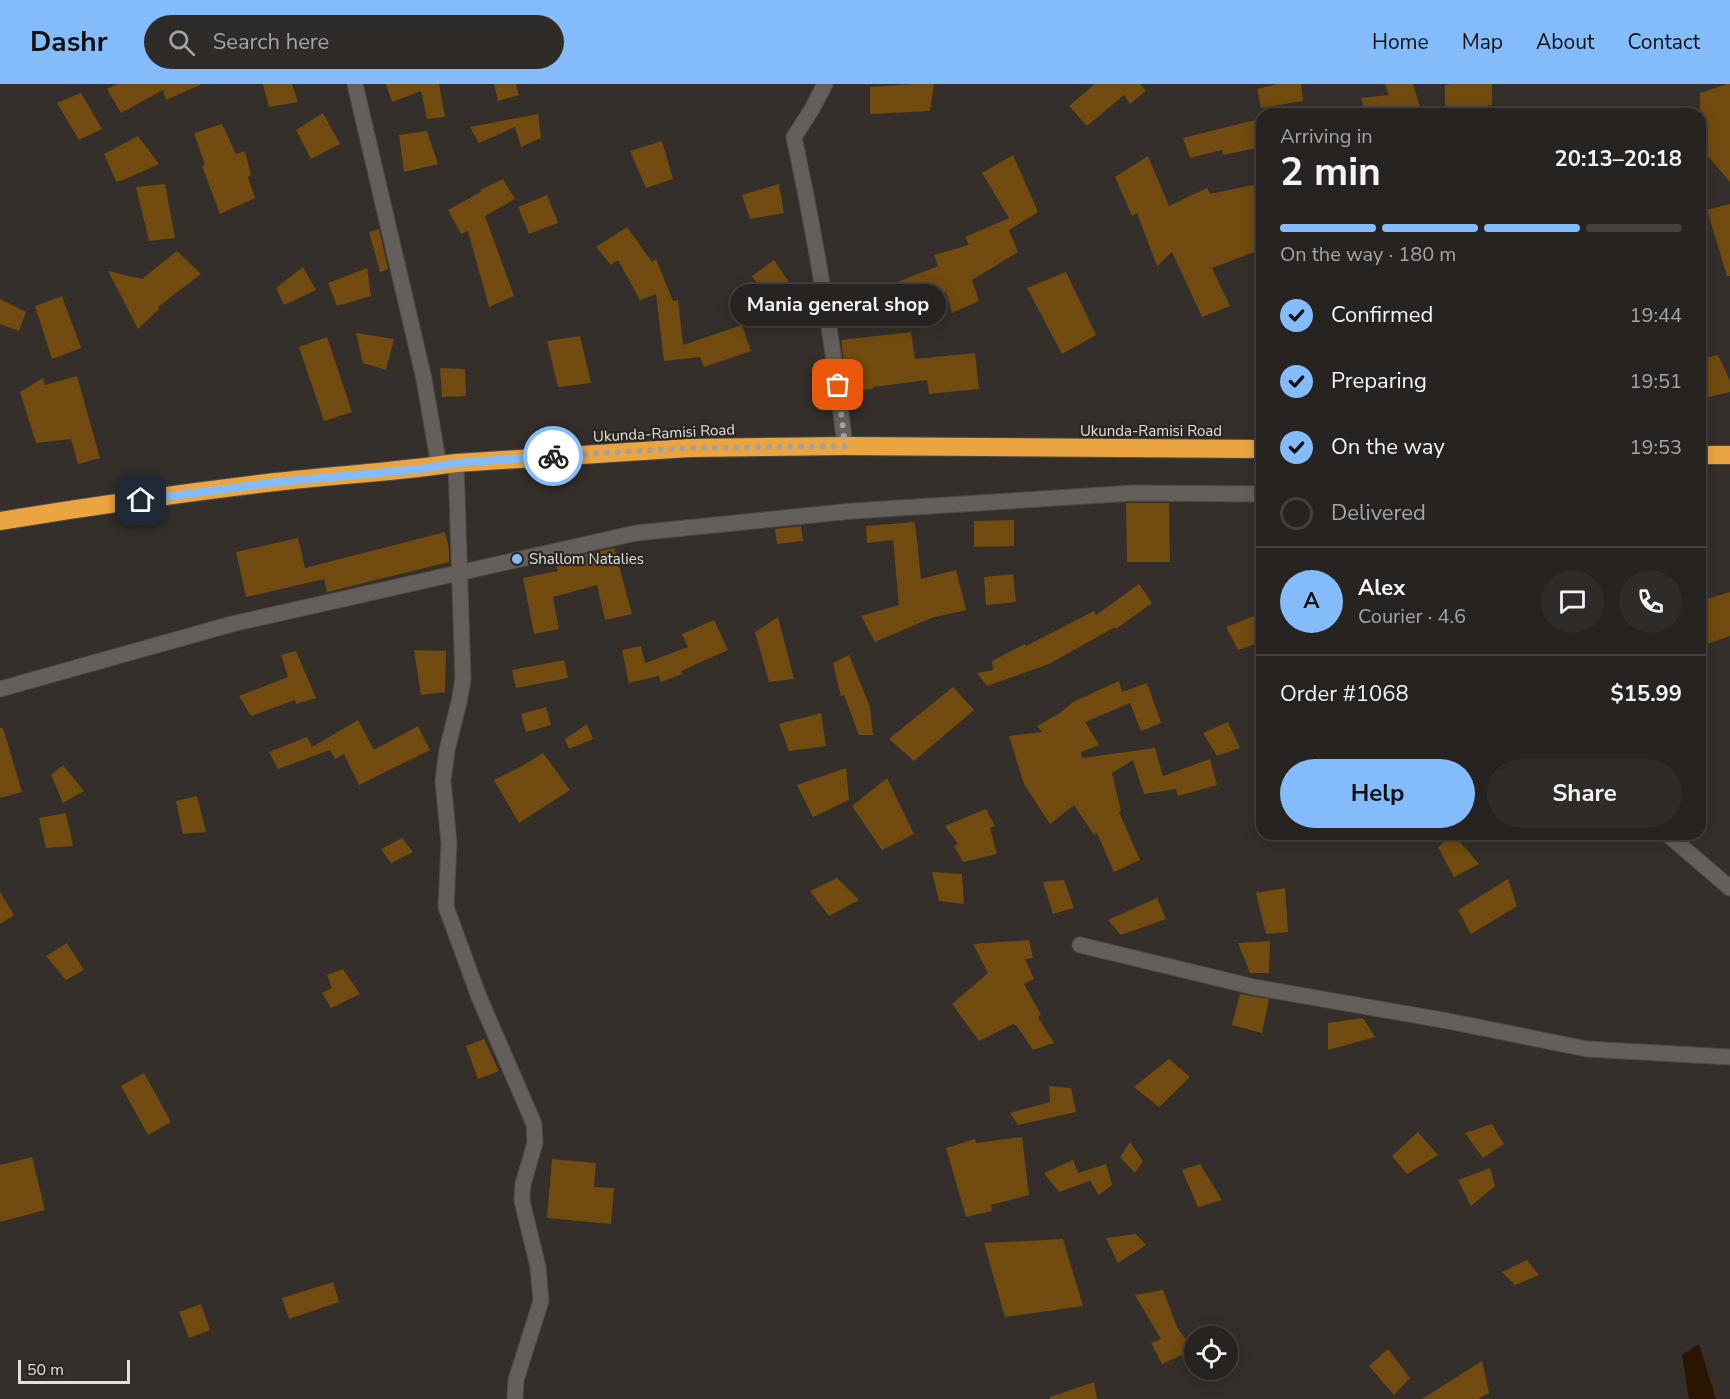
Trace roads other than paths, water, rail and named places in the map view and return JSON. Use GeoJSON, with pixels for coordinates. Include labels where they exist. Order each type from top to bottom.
{"type":"FeatureCollection","features":[{"type":"Feature","properties":{"kind":"highway","name":"Ukunda-Ramisi Road"},"geometry":{"type":"LineString","coordinates":[[0,521],[96,505],[277,482],[448,464],[689,448],[845,446],[1256,449]]}},
{"type":"Feature","properties":{"kind":"highway"},"geometry":{"type":"LineString","coordinates":[[1706,455],[1730,455]]}},
{"type":"Feature","properties":{"kind":"street"},"geometry":{"type":"LineString","coordinates":[[355,84],[424,379],[448,464],[461,572],[463,679],[447,750],[443,781],[449,843],[446,907],[479,997],[534,1124],[536,1143],[523,1184],[522,1200],[538,1267],[541,1301],[516,1380],[515,1399]]}},
{"type":"Feature","properties":{"kind":"street"},"geometry":{"type":"LineString","coordinates":[[825,84],[794,137],[806,192],[836,365],[845,446]]}},
{"type":"Feature","properties":{"kind":"street"},"geometry":{"type":"LineString","coordinates":[[0,689],[232,624],[636,533],[840,512],[1134,493],[1256,494]]}},
{"type":"Feature","properties":{"kind":"street"},"geometry":{"type":"LineString","coordinates":[[1674,840],[1730,888]]}},
{"type":"Feature","properties":{"kind":"street"},"geometry":{"type":"LineString","coordinates":[[1080,945],[1254,987],[1448,1021],[1587,1049],[1730,1057]]}},
{"type":"Feature","properties":{"kind":"place","name":"Mania general shop"},"geometry":{"type":"Point","coordinates":[838,385]}},
{"type":"Feature","properties":{"kind":"place","name":"Shallom Natalies"},"geometry":{"type":"Point","coordinates":[517,559]}}]}
